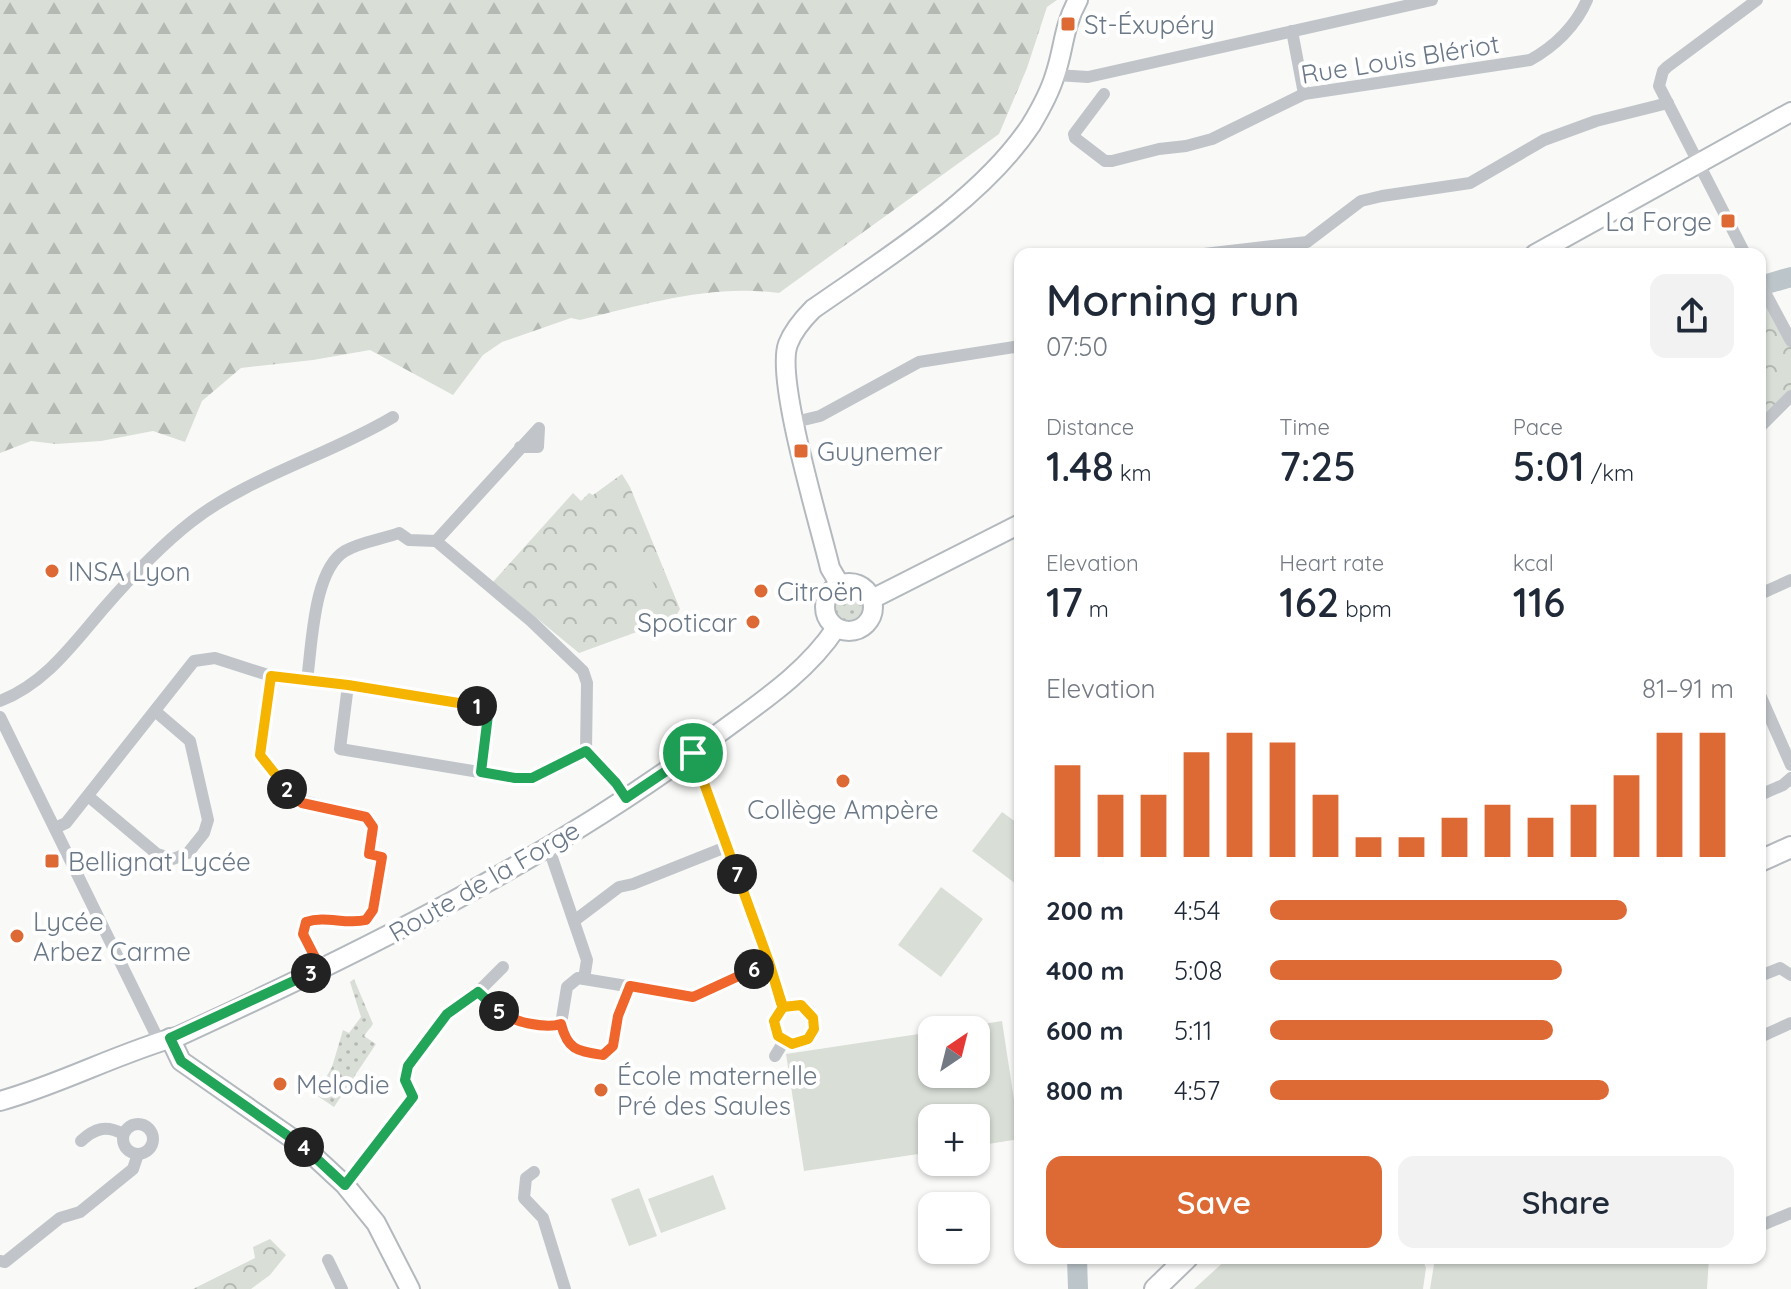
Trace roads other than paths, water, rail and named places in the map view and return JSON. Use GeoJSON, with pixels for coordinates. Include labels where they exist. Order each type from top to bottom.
{"type":"FeatureCollection","features":[{"type":"Feature","properties":{"kind":"main road"},"geometry":{"type":"LineString","coordinates":[[840,585],[830,568],[795,422],[784,368],[788,345],[805,318],[949,211],[998,165],[1030,126],[1056,75],[1069,17],[1078,0]]}},
{"type":"Feature","properties":{"kind":"main road"},"geometry":{"type":"LineString","coordinates":[[1546,248],[1791,112]]}},
{"type":"Feature","properties":{"kind":"main road"},"geometry":{"type":"LineString","coordinates":[[872,599],[1014,527]]}},
{"type":"Feature","properties":{"kind":"main road"},"geometry":{"type":"LineString","coordinates":[[847,583],[862,587],[872,599],[872,614],[864,626],[850,632],[830,623],[824,609],[828,594],[847,583]]}},
{"type":"Feature","properties":{"kind":"main road","name":"Route de la Forge"},"geometry":{"type":"LineString","coordinates":[[0,1101],[57,1083],[164,1040],[321,969],[383,939],[548,846],[693,753],[821,650],[836,628]]}},
{"type":"Feature","properties":{"kind":"main road"},"geometry":{"type":"LineString","coordinates":[[1766,858],[1791,847]]}},
{"type":"Feature","properties":{"kind":"main road"},"geometry":{"type":"LineString","coordinates":[[164,1040],[181,1061],[303,1146],[345,1185],[376,1223],[410,1289]]}},
{"type":"Feature","properties":{"kind":"main road"},"geometry":{"type":"LineString","coordinates":[[1155,1289],[1181,1264]]}},
{"type":"Feature","properties":{"kind":"street"},"geometry":{"type":"LineString","coordinates":[[1056,75],[1088,77],[1432,0]]}},
{"type":"Feature","properties":{"kind":"street","name":"Rue Louis Blériot"},"geometry":{"type":"LineString","coordinates":[[1104,94],[1074,134],[1105,161],[1112,161],[1212,139],[1304,94],[1530,60],[1558,40],[1587,0]]}},
{"type":"Feature","properties":{"kind":"street"},"geometry":{"type":"LineString","coordinates":[[1742,248],[1659,86],[1663,71],[1757,0]]}},
{"type":"Feature","properties":{"kind":"street"},"geometry":{"type":"LineString","coordinates":[[1292,31],[1304,94]]}},
{"type":"Feature","properties":{"kind":"street"},"geometry":{"type":"LineString","coordinates":[[1256,248],[1307,242],[1361,201],[1470,183],[1544,140],[1596,121],[1668,103]]}},
{"type":"Feature","properties":{"kind":"street"},"geometry":{"type":"LineString","coordinates":[[1766,295],[1791,341]]}},
{"type":"Feature","properties":{"kind":"street"},"geometry":{"type":"LineString","coordinates":[[795,422],[820,416],[919,362],[1014,347]]}},
{"type":"Feature","properties":{"kind":"street"},"geometry":{"type":"LineString","coordinates":[[1766,421],[1791,396]]}},
{"type":"Feature","properties":{"kind":"street"},"geometry":{"type":"LineString","coordinates":[[0,701],[30,686],[51,669],[133,576],[194,519],[276,475],[359,438],[393,417]]}},
{"type":"Feature","properties":{"kind":"street"},"geometry":{"type":"LineString","coordinates":[[436,541],[520,447]]}},
{"type":"Feature","properties":{"kind":"street"},"geometry":{"type":"LineString","coordinates":[[307,680],[322,582],[333,563],[345,551],[399,533],[409,540],[436,541],[531,621],[583,671],[587,683],[586,751],[626,798]]}},
{"type":"Feature","properties":{"kind":"street"},"geometry":{"type":"LineString","coordinates":[[1766,591],[1791,580]]}},
{"type":"Feature","properties":{"kind":"street"},"geometry":{"type":"LineString","coordinates":[[55,828],[66,823],[190,665],[201,658],[215,658],[271,676],[489,707],[481,772]]}},
{"type":"Feature","properties":{"kind":"street"},"geometry":{"type":"LineString","coordinates":[[271,676],[260,755],[296,799],[371,820],[373,827],[369,854],[382,857],[373,910],[366,920],[353,923],[318,917],[306,922],[303,934],[321,969]]}},
{"type":"Feature","properties":{"kind":"street"},"geometry":{"type":"LineString","coordinates":[[348,685],[340,749],[515,778],[532,778],[586,751]]}},
{"type":"Feature","properties":{"kind":"street"},"geometry":{"type":"LineString","coordinates":[[1766,709],[1791,765]]}},
{"type":"Feature","properties":{"kind":"street"},"geometry":{"type":"LineString","coordinates":[[88,796],[157,854],[173,859],[181,857],[204,833],[208,820],[190,741],[155,711]]}},
{"type":"Feature","properties":{"kind":"street"},"geometry":{"type":"LineString","coordinates":[[0,717],[164,1040]]}},
{"type":"Feature","properties":{"kind":"street"},"geometry":{"type":"LineString","coordinates":[[693,753],[783,1007]]}},
{"type":"Feature","properties":{"kind":"street"},"geometry":{"type":"LineString","coordinates":[[1766,792],[1791,778]]}},
{"type":"Feature","properties":{"kind":"street"},"geometry":{"type":"LineString","coordinates":[[548,846],[587,960],[584,979]]}},
{"type":"Feature","properties":{"kind":"street"},"geometry":{"type":"LineString","coordinates":[[574,921],[619,887],[726,847]]}},
{"type":"Feature","properties":{"kind":"street"},"geometry":{"type":"LineString","coordinates":[[630,986],[618,1016],[613,1046],[603,1055],[578,1051],[565,1039],[561,1024],[567,987],[578,978],[630,986],[693,997],[769,962]]}},
{"type":"Feature","properties":{"kind":"street"},"geometry":{"type":"LineString","coordinates":[[345,1185],[413,1097],[405,1080],[408,1066],[447,1014],[478,992],[503,967]]}},
{"type":"Feature","properties":{"kind":"street"},"geometry":{"type":"LineString","coordinates":[[1766,974],[1780,968],[1791,975]]}},
{"type":"Feature","properties":{"kind":"street"},"geometry":{"type":"LineString","coordinates":[[478,992],[506,1017],[553,1027],[561,1024]]}},
{"type":"Feature","properties":{"kind":"street"},"geometry":{"type":"LineString","coordinates":[[801,1005],[810,1012],[814,1023],[811,1035],[803,1042],[792,1044],[784,1041],[774,1026],[776,1016],[783,1007],[801,1005]]}},
{"type":"Feature","properties":{"kind":"street"},"geometry":{"type":"LineString","coordinates":[[1766,1034],[1791,1023]]}},
{"type":"Feature","properties":{"kind":"street"},"geometry":{"type":"LineString","coordinates":[[775,1056],[784,1041]]}},
{"type":"Feature","properties":{"kind":"street"},"geometry":{"type":"LineString","coordinates":[[81,1141],[94,1130],[110,1127],[123,1134],[126,1148],[138,1154],[146,1152],[152,1145],[151,1131],[143,1125],[134,1124],[123,1134]]}},
{"type":"Feature","properties":{"kind":"street"},"geometry":{"type":"LineString","coordinates":[[0,1261],[5,1262],[60,1218],[80,1212],[133,1169],[138,1154]]}},
{"type":"Feature","properties":{"kind":"street"},"geometry":{"type":"LineString","coordinates":[[534,1172],[526,1178],[524,1198],[543,1218],[565,1289]]}},
{"type":"Feature","properties":{"kind":"street"},"geometry":{"type":"LineString","coordinates":[[1766,1223],[1791,1213]]}},
{"type":"Feature","properties":{"kind":"street"},"geometry":{"type":"LineString","coordinates":[[328,1260],[342,1289]]}},
{"type":"Feature","properties":{"kind":"waterway"},"geometry":{"type":"LineString","coordinates":[[1766,284],[1791,277]]}},
{"type":"Feature","properties":{"kind":"waterway"},"geometry":{"type":"LineString","coordinates":[[1077,1264],[1078,1289]]}},
{"type":"Feature","properties":{"kind":"place","name":"St-Éxupéry"},"geometry":{"type":"Point","coordinates":[1068,24]}},
{"type":"Feature","properties":{"kind":"place","name":"La Forge"},"geometry":{"type":"Point","coordinates":[1728,221]}},
{"type":"Feature","properties":{"kind":"place","name":"Guynemer"},"geometry":{"type":"Point","coordinates":[801,451]}},
{"type":"Feature","properties":{"kind":"place","name":"INSA Lyon"},"geometry":{"type":"Point","coordinates":[52,571]}},
{"type":"Feature","properties":{"kind":"place","name":"Citroën"},"geometry":{"type":"Point","coordinates":[761,591]}},
{"type":"Feature","properties":{"kind":"place","name":"Spoticar"},"geometry":{"type":"Point","coordinates":[753,622]}},
{"type":"Feature","properties":{"kind":"place","name":"Collège Ampère"},"geometry":{"type":"Point","coordinates":[843,781]}},
{"type":"Feature","properties":{"kind":"place","name":"Bellignat Lycée"},"geometry":{"type":"Point","coordinates":[52,861]}},
{"type":"Feature","properties":{"kind":"place","name":"Lycée Arbez Carme"},"geometry":{"type":"Point","coordinates":[17,936]}},
{"type":"Feature","properties":{"kind":"place","name":"Melodie"},"geometry":{"type":"Point","coordinates":[280,1084]}},
{"type":"Feature","properties":{"kind":"place","name":"École maternelle Pré des Saules"},"geometry":{"type":"Point","coordinates":[601,1090]}}]}
